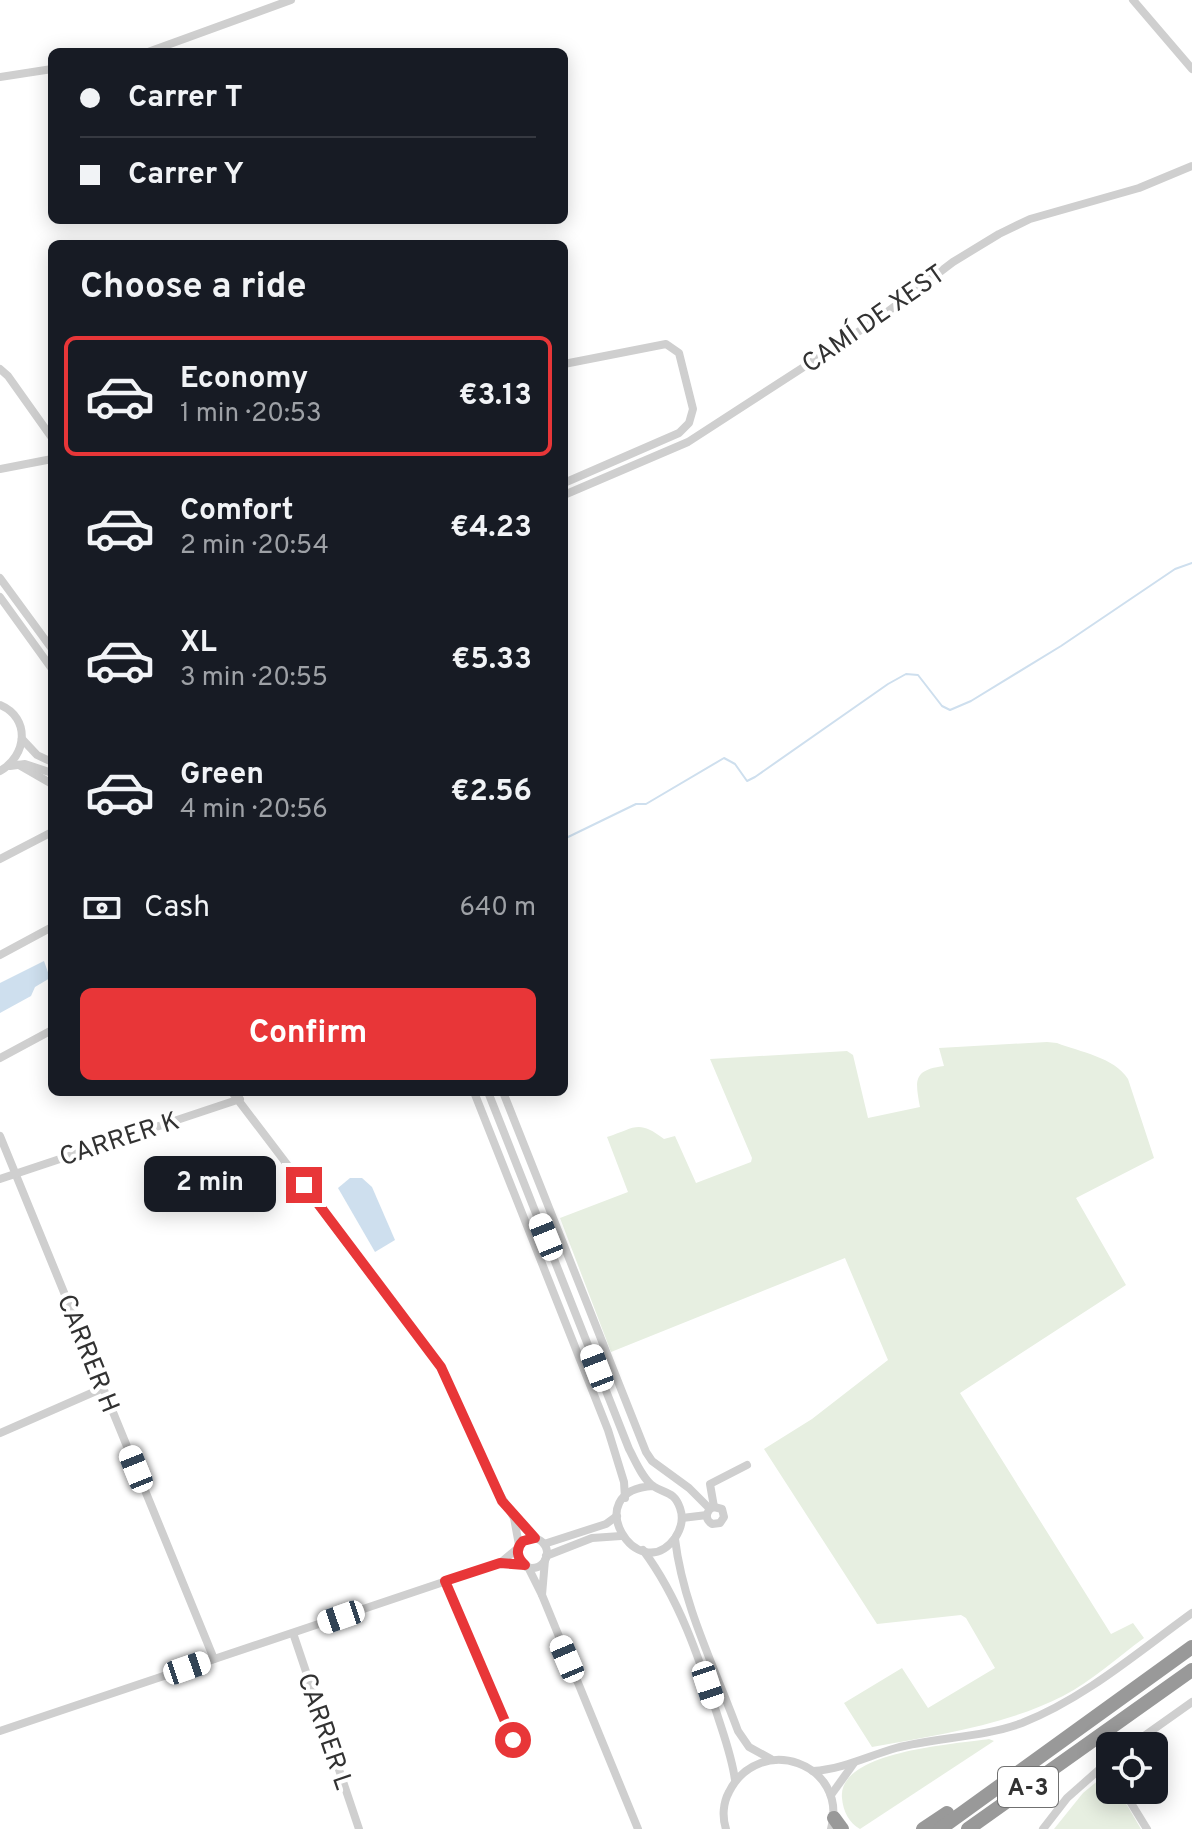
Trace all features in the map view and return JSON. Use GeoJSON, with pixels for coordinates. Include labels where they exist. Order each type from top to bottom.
{"type":"FeatureCollection","features":[{"type":"Feature","properties":{"kind":"highway","name":"A-3"},"geometry":{"type":"LineString","coordinates":[[940,1829],[1192,1647]]}},
{"type":"Feature","properties":{"kind":"highway","name":"A-3"},"geometry":{"type":"LineString","coordinates":[[968,1829],[1192,1670]]}},
{"type":"Feature","properties":{"kind":"highway"},"geometry":{"type":"LineString","coordinates":[[983,1829],[1063,1771],[1088,1745]]}},
{"type":"Feature","properties":{"kind":"highway"},"geometry":{"type":"LineString","coordinates":[[923,1829],[956,1807],[976,1801]]}},
{"type":"Feature","properties":{"kind":"street"},"geometry":{"type":"LineString","coordinates":[[159,48],[291,0]]}},
{"type":"Feature","properties":{"kind":"street"},"geometry":{"type":"LineString","coordinates":[[1133,0],[1192,69]]}},
{"type":"Feature","properties":{"kind":"street"},"geometry":{"type":"LineString","coordinates":[[0,77],[48,70]]}},
{"type":"Feature","properties":{"kind":"street","name":"CAMÍ DE XEST"},"geometry":{"type":"LineString","coordinates":[[568,493],[688,442],[878,319],[953,262],[999,234],[1030,219],[1139,188],[1190,169]]}},
{"type":"Feature","properties":{"kind":"street"},"geometry":{"type":"LineString","coordinates":[[568,363],[670,345],[681,358],[693,409],[689,423],[679,433],[568,481]]}},
{"type":"Feature","properties":{"kind":"street"},"geometry":{"type":"LineString","coordinates":[[0,369],[48,432]]}},
{"type":"Feature","properties":{"kind":"street"},"geometry":{"type":"LineString","coordinates":[[0,469],[48,460]]}},
{"type":"Feature","properties":{"kind":"street"},"geometry":{"type":"LineString","coordinates":[[0,578],[48,644]]}},
{"type":"Feature","properties":{"kind":"street"},"geometry":{"type":"LineString","coordinates":[[0,597],[48,663]]}},
{"type":"Feature","properties":{"kind":"street"},"geometry":{"type":"LineString","coordinates":[[0,705],[11,711],[19,721],[22,739],[20,751],[9,767]]}},
{"type":"Feature","properties":{"kind":"street"},"geometry":{"type":"LineString","coordinates":[[22,739],[37,755],[48,760]]}},
{"type":"Feature","properties":{"kind":"street"},"geometry":{"type":"LineString","coordinates":[[9,767],[25,764],[48,772]]}},
{"type":"Feature","properties":{"kind":"street"},"geometry":{"type":"LineString","coordinates":[[9,767],[48,782]]}},
{"type":"Feature","properties":{"kind":"street"},"geometry":{"type":"LineString","coordinates":[[0,859],[48,834]]}},
{"type":"Feature","properties":{"kind":"street"},"geometry":{"type":"LineString","coordinates":[[0,955],[48,929]]}},
{"type":"Feature","properties":{"kind":"street"},"geometry":{"type":"LineString","coordinates":[[0,1058],[48,1032]]}},
{"type":"Feature","properties":{"kind":"street"},"geometry":{"type":"LineString","coordinates":[[242,1096],[441,1367],[495,1486],[514,1518],[544,1544],[546,1558],[542,1595]]}},
{"type":"Feature","properties":{"kind":"street","name":"CARRER K"},"geometry":{"type":"LineString","coordinates":[[0,1179],[242,1096]]}},
{"type":"Feature","properties":{"kind":"street"},"geometry":{"type":"LineString","coordinates":[[476,1096],[608,1430],[624,1482],[625,1498]]}},
{"type":"Feature","properties":{"kind":"street"},"geometry":{"type":"LineString","coordinates":[[490,1096],[629,1449],[653,1486],[673,1496],[680,1507],[681,1528],[667,1546],[656,1551],[630,1545],[621,1536],[617,1523],[618,1508],[625,1498],[642,1487],[653,1486]]}},
{"type":"Feature","properties":{"kind":"street"},"geometry":{"type":"LineString","coordinates":[[505,1096],[646,1452],[652,1461],[689,1488],[710,1510]]}},
{"type":"Feature","properties":{"kind":"street","name":"CARRER H"},"geometry":{"type":"LineString","coordinates":[[0,1136],[214,1659]]}},
{"type":"Feature","properties":{"kind":"street"},"geometry":{"type":"LineString","coordinates":[[0,1433],[103,1388]]}},
{"type":"Feature","properties":{"kind":"street"},"geometry":{"type":"LineString","coordinates":[[710,1510],[710,1484],[747,1465]]}},
{"type":"Feature","properties":{"kind":"street"},"geometry":{"type":"LineString","coordinates":[[682,1518],[710,1510]]}},
{"type":"Feature","properties":{"kind":"street"},"geometry":{"type":"LineString","coordinates":[[544,1544],[606,1524],[617,1516]]}},
{"type":"Feature","properties":{"kind":"street"},"geometry":{"type":"LineString","coordinates":[[514,1518],[519,1559],[542,1595],[638,1829]]}},
{"type":"Feature","properties":{"kind":"street"},"geometry":{"type":"LineString","coordinates":[[500,1563],[539,1566],[546,1558],[592,1538],[621,1536]]}},
{"type":"Feature","properties":{"kind":"street"},"geometry":{"type":"LineString","coordinates":[[0,1731],[500,1563],[519,1546],[535,1538]]}},
{"type":"Feature","properties":{"kind":"street"},"geometry":{"type":"LineString","coordinates":[[675,1538],[678,1565],[688,1600],[738,1731],[749,1747],[771,1759],[793,1761],[813,1771],[831,1795],[836,1825]]}},
{"type":"Feature","properties":{"kind":"street"},"geometry":{"type":"LineString","coordinates":[[643,1550],[671,1594],[698,1661],[733,1764],[735,1780]]}},
{"type":"Feature","properties":{"kind":"street"},"geometry":{"type":"LineString","coordinates":[[445,1581],[513,1740]]}},
{"type":"Feature","properties":{"kind":"street"},"geometry":{"type":"LineString","coordinates":[[813,1771],[833,1770],[897,1748],[962,1738],[1021,1723],[1077,1697],[1192,1613]]}},
{"type":"Feature","properties":{"kind":"street","name":"CARRER L"},"geometry":{"type":"LineString","coordinates":[[293,1633],[359,1829]]}},
{"type":"Feature","properties":{"kind":"street"},"geometry":{"type":"LineString","coordinates":[[1150,1732],[1192,1702]]}},
{"type":"Feature","properties":{"kind":"street"},"geometry":{"type":"LineString","coordinates":[[726,1829],[723,1821],[725,1799],[735,1780],[751,1766],[771,1759]]}},
{"type":"Feature","properties":{"kind":"street"},"geometry":{"type":"LineString","coordinates":[[831,1795],[854,1763]]}},
{"type":"Feature","properties":{"kind":"street"},"geometry":{"type":"LineString","coordinates":[[1043,1829],[1067,1798],[1096,1775]]}},
{"type":"Feature","properties":{"kind":"street"},"geometry":{"type":"LineString","coordinates":[[1132,1804],[1147,1829]]}},
{"type":"Feature","properties":{"kind":"shaded area"},"geometry":{"type":"Polygon","coordinates":[[[1047,1042],[1096,1056],[1122,1072],[1128,1079],[1154,1158],[1076,1198],[1126,1285],[960,1393],[1111,1634],[1133,1623],[1144,1638],[1084,1683],[1040,1706],[969,1728],[872,1747],[844,1703],[902,1668],[928,1708],[995,1668],[966,1618],[961,1615],[877,1624],[764,1449],[812,1419],[888,1360],[845,1258],[611,1352],[560,1218],[628,1192],[607,1137],[630,1128],[642,1127],[664,1139],[675,1136],[696,1183],[751,1162],[752,1158],[710,1059],[847,1051],[853,1055],[868,1118],[920,1107],[918,1078],[926,1070],[944,1066],[939,1048],[1047,1042]]]}},
{"type":"Feature","properties":{"kind":"shaded area"},"geometry":{"type":"Polygon","coordinates":[[[989,1739],[994,1741],[860,1829],[847,1816],[842,1798],[846,1782],[858,1770],[878,1760],[927,1747],[989,1739]]]}},
{"type":"Feature","properties":{"kind":"shaded area"},"geometry":{"type":"Polygon","coordinates":[[[1096,1782],[1096,1804],[1126,1804],[1141,1829],[1054,1829],[1083,1793],[1096,1782]]]}},
{"type":"Feature","properties":{"kind":"water"},"geometry":{"type":"Polygon","coordinates":[[[44,961],[48,979],[35,987],[31,996],[0,1013],[0,983],[44,961]]]}},
{"type":"Feature","properties":{"kind":"water"},"geometry":{"type":"Polygon","coordinates":[[[350,1178],[362,1178],[372,1187],[395,1240],[375,1252],[338,1188],[350,1178]]]}},
{"type":"Feature","properties":{"kind":"waterway"},"geometry":{"type":"LineString","coordinates":[[568,837],[636,804],[646,804],[724,758],[735,764],[747,781],[906,674],[918,675],[942,706],[950,710],[971,701],[1061,646],[1175,569],[1192,563]]}},
{"type":"Feature","properties":{"kind":"route"},"geometry":{"type":"LineString","coordinates":[[304,1185],[441,1367],[502,1501],[535,1538],[529,1538],[519,1545],[517,1554],[525,1565],[500,1563],[445,1581],[513,1740]]}}]}
